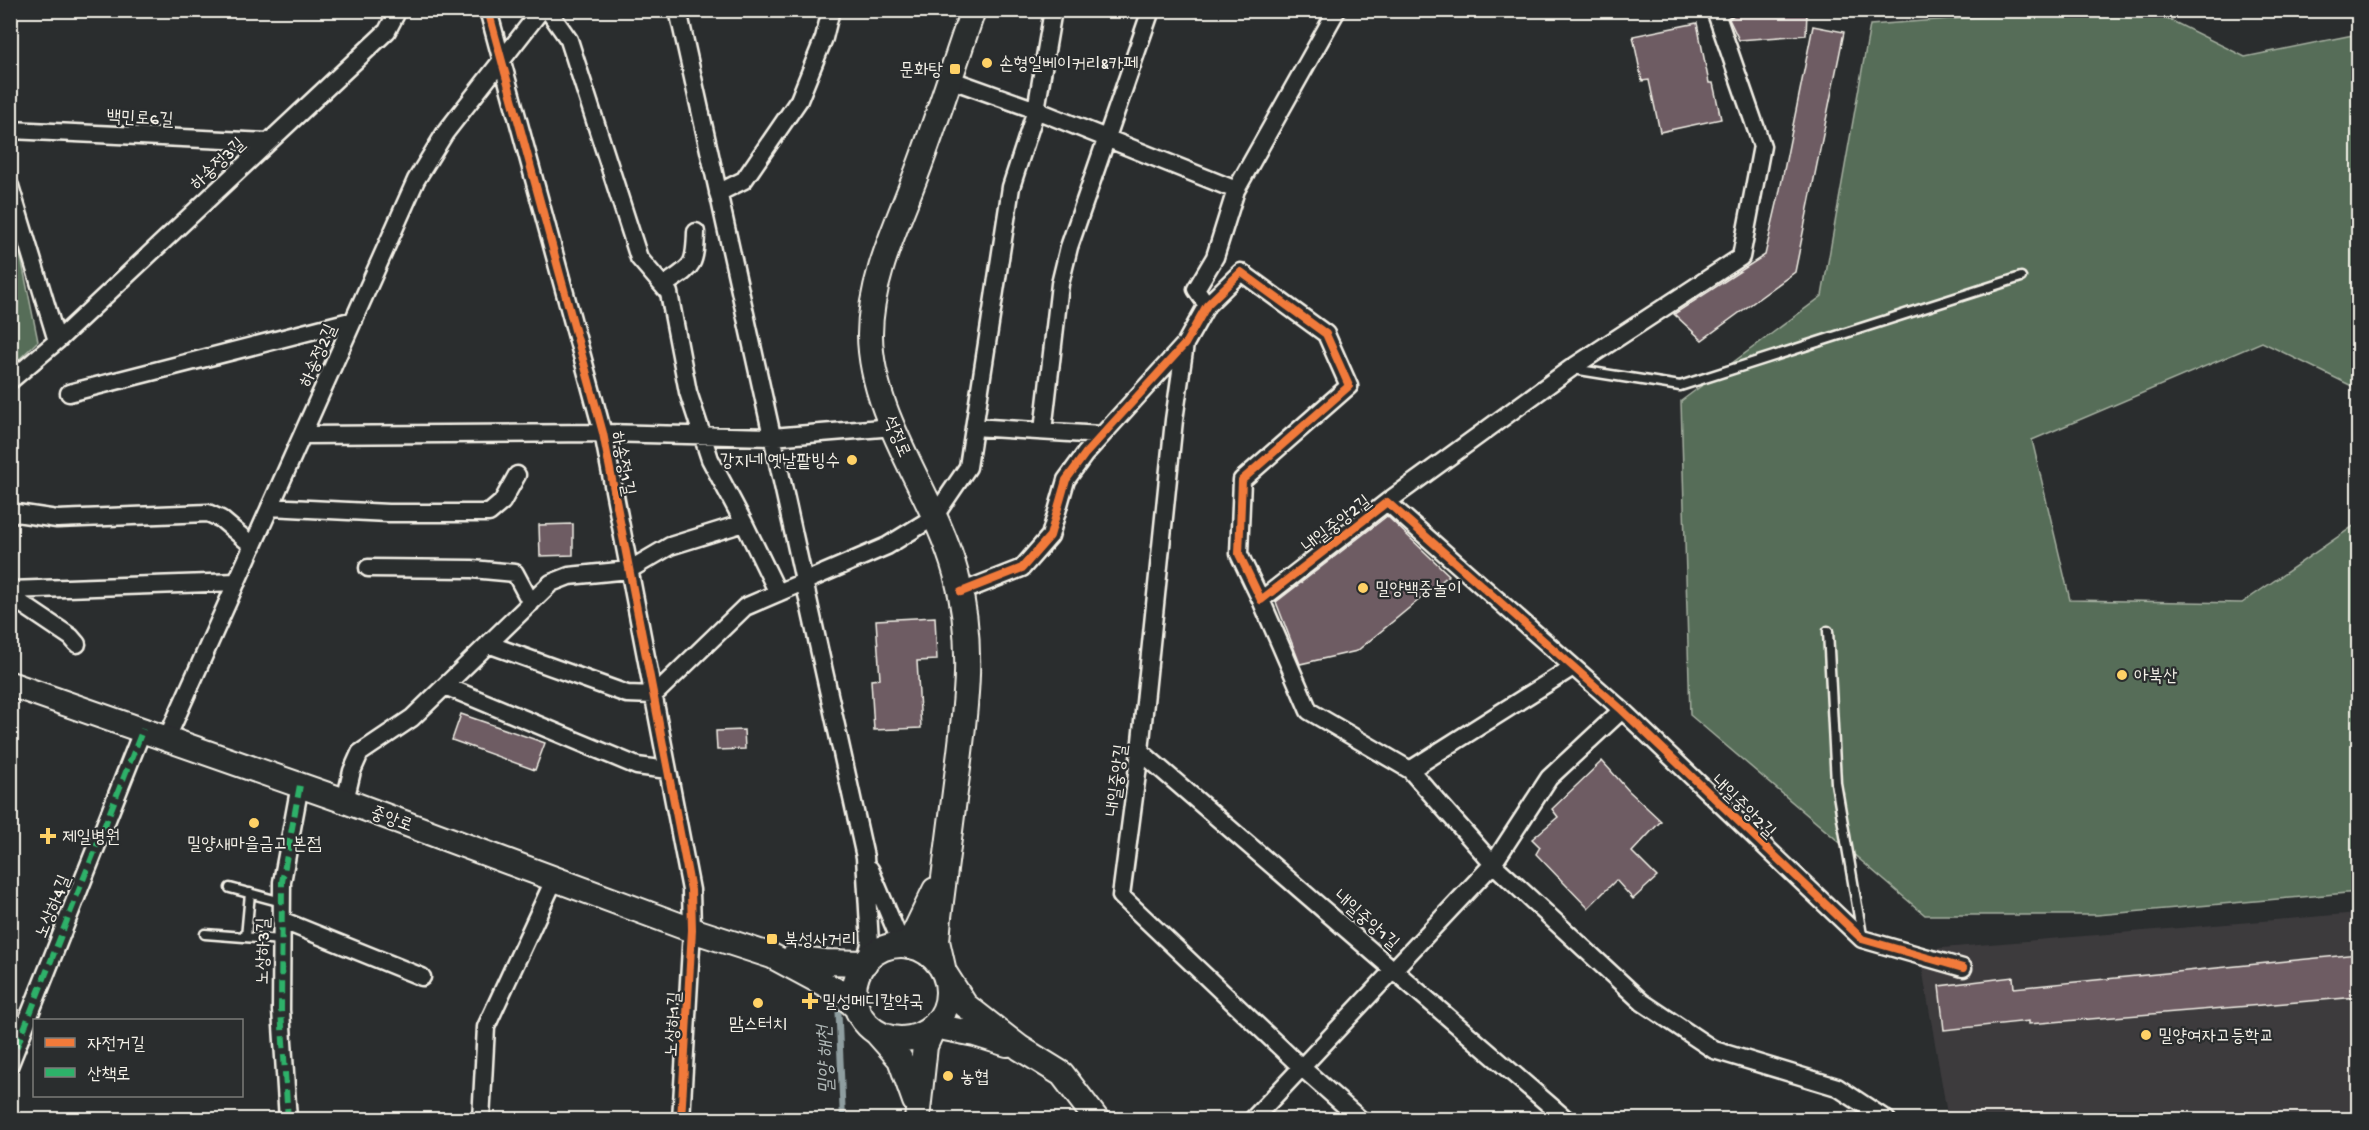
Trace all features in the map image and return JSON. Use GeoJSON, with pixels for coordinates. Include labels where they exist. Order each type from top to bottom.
{"type":"FeatureCollection","features":[{"type":"Feature","properties":{"kind":"street","name":"하송정3길"},"geometry":{"type":"LineString","coordinates":[[10,381],[57,341],[387,31],[398,10]]}},
{"type":"Feature","properties":{"kind":"street","name":"하송정1길"},"geometry":{"type":"LineString","coordinates":[[488,10],[603,433],[692,890],[692,930]]}},
{"type":"Feature","properties":{"kind":"street","name":"하송정2길"},"geometry":{"type":"LineString","coordinates":[[168,738],[416,180],[444,133],[541,10]]}},
{"type":"Feature","properties":{"kind":"street"},"geometry":{"type":"LineString","coordinates":[[548,10],[568,40],[639,258],[669,293],[688,392],[710,459],[778,593]]}},
{"type":"Feature","properties":{"kind":"street"},"geometry":{"type":"LineString","coordinates":[[678,10],[865,857],[870,944],[865,963],[857,977],[854,993],[857,1008]]}},
{"type":"Feature","properties":{"kind":"street"},"geometry":{"type":"LineString","coordinates":[[718,193],[744,180],[799,100],[824,38],[831,10]]}},
{"type":"Feature","properties":{"kind":"street","name":"석정로"},"geometry":{"type":"LineString","coordinates":[[944,972],[937,941],[968,691],[965,607],[956,571],[881,396],[872,362],[872,303],[881,271],[973,10]]}},
{"type":"Feature","properties":{"kind":"street"},"geometry":{"type":"LineString","coordinates":[[488,644],[627,694],[654,695],[745,607],[887,546],[933,517],[968,467],[1011,187],[1036,110],[1053,10]]}},
{"type":"Feature","properties":{"kind":"street"},"geometry":{"type":"LineString","coordinates":[[1044,431],[1060,284],[1069,247],[1151,10]]}},
{"type":"Feature","properties":{"kind":"street"},"geometry":{"type":"LineString","coordinates":[[1208,305],[1196,289],[1215,257],[1236,190],[1337,10]]}},
{"type":"Feature","properties":{"kind":"street"},"geometry":{"type":"LineString","coordinates":[[1388,502],[1570,369],[1741,257],[1762,146],[1716,13],[1724,10]]}},
{"type":"Feature","properties":{"kind":"street"},"geometry":{"type":"LineString","coordinates":[[950,79],[1036,110],[1236,190]]}},
{"type":"Feature","properties":{"kind":"street","name":"백민로6길"},"geometry":{"type":"LineString","coordinates":[[10,130],[268,142]]}},
{"type":"Feature","properties":{"kind":"street"},"geometry":{"type":"LineString","coordinates":[[10,186],[57,341]]}},
{"type":"Feature","properties":{"kind":"street"},"geometry":{"type":"LineString","coordinates":[[663,286],[689,268],[696,256],[696,231]]}},
{"type":"Feature","properties":{"kind":"street"},"geometry":{"type":"LineString","coordinates":[[961,592],[1022,568],[1050,536],[1066,480],[1084,454],[1185,344],[1208,305],[1240,272],[1326,334],[1349,386],[1242,480],[1239,554],[1310,711],[1410,770],[1493,864],[1642,1002],[1714,1050],[1837,1087],[1887,1119]]}},
{"type":"Feature","properties":{"kind":"street"},"geometry":{"type":"LineString","coordinates":[[69,393],[354,320]]}},
{"type":"Feature","properties":{"kind":"street","name":"내일중앙길"},"geometry":{"type":"LineString","coordinates":[[1185,344],[1174,420],[1140,751],[1121,896],[1300,1066],[1360,1119]]}},
{"type":"Feature","properties":{"kind":"street"},"geometry":{"type":"LineString","coordinates":[[303,435],[603,433],[772,437],[894,427]]}},
{"type":"Feature","properties":{"kind":"street"},"geometry":{"type":"LineString","coordinates":[[974,427],[1101,435]]}},
{"type":"Feature","properties":{"kind":"street"},"geometry":{"type":"LineString","coordinates":[[270,507],[388,513],[489,513],[502,502],[517,475]]}},
{"type":"Feature","properties":{"kind":"street","name":"내일중앙2길"},"geometry":{"type":"LineString","coordinates":[[1261,600],[1388,502],[1622,710],[1862,939]]}},
{"type":"Feature","properties":{"kind":"street"},"geometry":{"type":"LineString","coordinates":[[10,512],[57,519],[208,513],[221,519],[253,546]]}},
{"type":"Feature","properties":{"kind":"street"},"geometry":{"type":"LineString","coordinates":[[345,801],[352,771],[360,753],[412,718],[551,583],[569,576],[629,570],[670,546],[744,523]]}},
{"type":"Feature","properties":{"kind":"street"},"geometry":{"type":"LineString","coordinates":[[368,568],[472,569],[515,573],[531,603]]}},
{"type":"Feature","properties":{"kind":"street"},"geometry":{"type":"LineString","coordinates":[[10,590],[237,582]]}},
{"type":"Feature","properties":{"kind":"street"},"geometry":{"type":"LineString","coordinates":[[10,596],[71,637],[77,644]]}},
{"type":"Feature","properties":{"kind":"street"},"geometry":{"type":"LineString","coordinates":[[1410,770],[1573,667]]}},
{"type":"Feature","properties":{"kind":"street","name":"중앙로"},"geometry":{"type":"LineString","coordinates":[[10,684],[345,801],[692,930],[772,956]]}},
{"type":"Feature","properties":{"kind":"street"},"geometry":{"type":"LineString","coordinates":[[445,686],[637,766],[668,770]]}},
{"type":"Feature","properties":{"kind":"street"},"geometry":{"type":"LineString","coordinates":[[1252,1119],[1493,864],[1549,778],[1622,710]]}},
{"type":"Feature","properties":{"kind":"street","name":"노상하4길"},"geometry":{"type":"LineString","coordinates":[[10,1064],[143,729]]}},
{"type":"Feature","properties":{"kind":"street","name":"내일중앙1길"},"geometry":{"type":"LineString","coordinates":[[1140,751],[1567,1119]]}},
{"type":"Feature","properties":{"kind":"street","name":"노상하3길"},"geometry":{"type":"LineString","coordinates":[[288,1119],[280,1010],[282,882],[300,785]]}},
{"type":"Feature","properties":{"kind":"street"},"geometry":{"type":"LineString","coordinates":[[865,857],[896,931],[908,946]]}},
{"type":"Feature","properties":{"kind":"street"},"geometry":{"type":"LineString","coordinates":[[908,946],[945,868]]}},
{"type":"Feature","properties":{"kind":"street"},"geometry":{"type":"LineString","coordinates":[[481,1119],[486,1027],[555,878]]}},
{"type":"Feature","properties":{"kind":"street"},"geometry":{"type":"LineString","coordinates":[[281,920],[422,977]]}},
{"type":"Feature","properties":{"kind":"street","name":"노상하1길"},"geometry":{"type":"LineString","coordinates":[[681,1119],[692,930]]}},
{"type":"Feature","properties":{"kind":"street"},"geometry":{"type":"LineString","coordinates":[[1862,939],[1963,968]]}},
{"type":"Feature","properties":{"kind":"street"},"geometry":{"type":"LineString","coordinates":[[772,956],[825,962],[865,963],[877,952],[892,946],[908,946],[923,951],[935,960],[966,1005],[1020,1048],[1062,1074],[1097,1119]]}},
{"type":"Feature","properties":{"kind":"street"},"geometry":{"type":"LineString","coordinates":[[772,956],[842,993],[857,1008],[865,1022],[900,1059],[917,1114]]}},
{"type":"Feature","properties":{"kind":"street"},"geometry":{"type":"LineString","coordinates":[[917,1114],[925,1046],[934,1026],[943,1015],[948,1001],[948,986],[944,972]]}},
{"type":"Feature","properties":{"kind":"street"},"geometry":{"type":"LineString","coordinates":[[877,1033],[892,1038],[907,1039],[921,1035],[934,1026],[975,1034],[1020,1048]]}},
{"type":"Feature","properties":{"kind":"lane"},"geometry":{"type":"LineString","coordinates":[[1570,369],[1680,386],[2021,277]]}},
{"type":"Feature","properties":{"kind":"lane"},"geometry":{"type":"LineString","coordinates":[[1828,631],[1836,783],[1862,939]]}},
{"type":"Feature","properties":{"kind":"lane"},"geometry":{"type":"LineString","coordinates":[[230,888],[282,902]]}},
{"type":"Feature","properties":{"kind":"lane"},"geometry":{"type":"LineString","coordinates":[[246,937],[250,893]]}},
{"type":"Feature","properties":{"kind":"lane"},"geometry":{"type":"LineString","coordinates":[[205,934],[281,940]]}},
{"type":"Feature","properties":{"kind":"shaded area","name":"밀양여자고등학교"},"geometry":{"type":"Polygon","coordinates":[[[2358,913],[2358,1119],[1948,1119],[1919,950],[2358,913]]]}},
{"type":"Feature","properties":{"kind":"green space"},"geometry":{"type":"Polygon","coordinates":[[[2057,11],[2152,11],[2245,57],[2358,34],[2358,389],[2262,342],[2032,440],[2070,600],[2242,603],[2358,523],[2358,892],[2097,915],[1925,915],[1690,715],[1681,401],[1822,296],[1870,25],[2057,11]]]}},
{"type":"Feature","properties":{"kind":"green space"},"geometry":{"type":"Polygon","coordinates":[[[20,253],[38,341],[11,367],[11,256],[20,253]]]}},
{"type":"Feature","properties":{"kind":"building"},"geometry":{"type":"Polygon","coordinates":[[[1740,10],[1807,12],[1806,35],[1739,40],[1729,19],[1740,10]]]}},
{"type":"Feature","properties":{"kind":"building"},"geometry":{"type":"Polygon","coordinates":[[[1697,23],[1709,83],[1713,83],[1721,119],[1660,132],[1649,80],[1642,81],[1633,36],[1697,23]]]}},
{"type":"Feature","properties":{"kind":"building"},"geometry":{"type":"Polygon","coordinates":[[[1813,26],[1844,32],[1795,272],[1702,340],[1674,314],[1765,255],[1813,26]]]}},
{"type":"Feature","properties":{"kind":"building","name":"밀양백중놀이"},"geometry":{"type":"Polygon","coordinates":[[[1387,516],[1449,575],[1357,651],[1300,664],[1276,602],[1387,516]]]}},
{"type":"Feature","properties":{"kind":"building"},"geometry":{"type":"Polygon","coordinates":[[[573,524],[573,555],[540,556],[539,525],[573,524]]]}},
{"type":"Feature","properties":{"kind":"building"},"geometry":{"type":"Polygon","coordinates":[[[935,617],[937,660],[917,661],[921,728],[874,730],[871,680],[880,679],[876,620],[935,617]]]}},
{"type":"Feature","properties":{"kind":"building"},"geometry":{"type":"Polygon","coordinates":[[[461,714],[545,743],[535,770],[452,740],[461,714]]]}},
{"type":"Feature","properties":{"kind":"building"},"geometry":{"type":"Polygon","coordinates":[[[744,730],[745,749],[717,750],[716,731],[744,730]]]}},
{"type":"Feature","properties":{"kind":"building"},"geometry":{"type":"Polygon","coordinates":[[[1602,761],[1661,821],[1632,852],[1657,877],[1633,899],[1616,880],[1588,908],[1536,854],[1540,847],[1532,839],[1558,817],[1552,809],[1602,761]]]}},
{"type":"Feature","properties":{"kind":"building"},"geometry":{"type":"Polygon","coordinates":[[[2358,954],[2358,997],[2029,1024],[2029,1021],[1944,1030],[1939,986],[2013,977],[2014,988],[2358,954]]]}},
{"type":"Feature","properties":{"kind":"waterway","name":"밀양 해천"},"geometry":{"type":"LineString","coordinates":[[838,1000],[843,1120]]}},
{"type":"Feature","properties":{"kind":"marked path"},"geometry":{"type":"LineString","coordinates":[[10,1064],[143,729]]}},
{"type":"Feature","properties":{"kind":"marked path"},"geometry":{"type":"LineString","coordinates":[[288,1120],[281,1010],[282,882],[300,785]]}},
{"type":"Feature","properties":{"kind":"cycle path"},"geometry":{"type":"LineString","coordinates":[[488,10],[603,433],[691,890],[692,930],[681,1120]]}},
{"type":"Feature","properties":{"kind":"cycle path"},"geometry":{"type":"LineString","coordinates":[[961,592],[1022,568],[1050,536],[1066,480],[1085,454],[1185,344],[1207,305],[1241,272],[1326,334],[1349,386],[1242,480],[1239,554],[1261,600],[1387,502],[1622,710],[1862,939],[1963,968]]}},
{"type":"Feature","properties":{"kind":"place","name":"손형일베이커리&카페"},"geometry":{"type":"Point","coordinates":[987,63]}},
{"type":"Feature","properties":{"kind":"place","name":"문화탕"},"geometry":{"type":"Point","coordinates":[955,69]}},
{"type":"Feature","properties":{"kind":"place","name":"강지네 옛날팥빙수"},"geometry":{"type":"Point","coordinates":[852,460]}},
{"type":"Feature","properties":{"kind":"place","name":"밀양백중놀이"},"geometry":{"type":"Point","coordinates":[1363,588]}},
{"type":"Feature","properties":{"kind":"place","name":"아북산"},"geometry":{"type":"Point","coordinates":[2122,675]}},
{"type":"Feature","properties":{"kind":"place","name":"밀양새마을금고 본점"},"geometry":{"type":"Point","coordinates":[254,823]}},
{"type":"Feature","properties":{"kind":"place","name":"제일병원"},"geometry":{"type":"Point","coordinates":[48,836]}},
{"type":"Feature","properties":{"kind":"place","name":"북성사거리"},"geometry":{"type":"Point","coordinates":[772,939]}},
{"type":"Feature","properties":{"kind":"place","name":"밀성메디칼약국"},"geometry":{"type":"Point","coordinates":[810,1001]}},
{"type":"Feature","properties":{"kind":"place","name":"맘스터치"},"geometry":{"type":"Point","coordinates":[758,1003]}},
{"type":"Feature","properties":{"kind":"place","name":"밀양여자고등학교"},"geometry":{"type":"Point","coordinates":[2146,1035]}},
{"type":"Feature","properties":{"kind":"place","name":"농협"},"geometry":{"type":"Point","coordinates":[948,1076]}}]}
